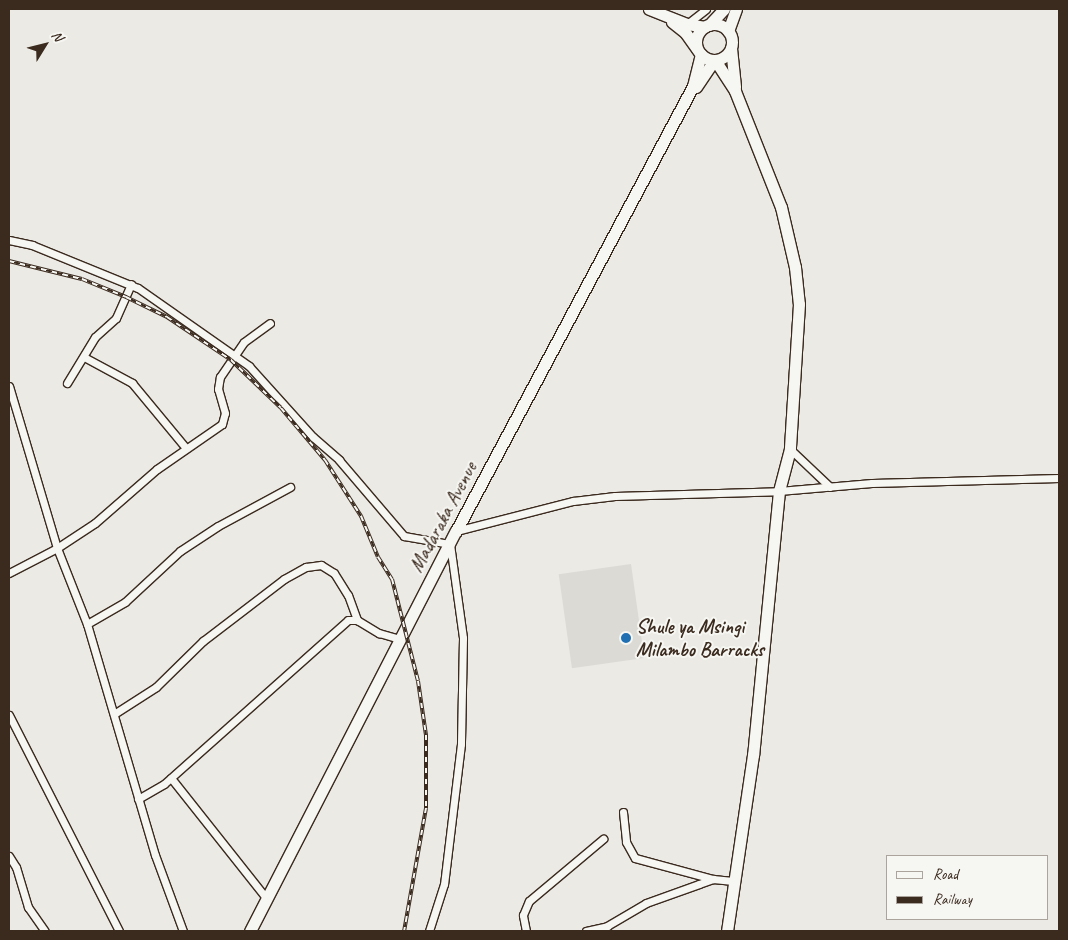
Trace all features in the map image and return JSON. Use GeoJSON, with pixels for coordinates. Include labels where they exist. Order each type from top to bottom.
{"type":"FeatureCollection","features":[{"type":"Feature","properties":{"kind":"main road"},"geometry":{"type":"LineString","coordinates":[[649,9],[685,32],[700,53],[715,60],[735,91],[781,207],[795,267],[799,332],[790,449],[779,490],[753,755],[727,931]]}},
{"type":"Feature","properties":{"kind":"main road"},"geometry":{"type":"LineString","coordinates":[[672,122],[693,86],[700,53],[696,41],[707,26],[724,9]]}},
{"type":"Feature","properties":{"kind":"main road"},"geometry":{"type":"LineString","coordinates":[[735,91],[728,31],[736,9]]}},
{"type":"Feature","properties":{"kind":"main road"},"geometry":{"type":"LineString","coordinates":[[664,17],[687,24],[720,25],[728,31]]}},
{"type":"Feature","properties":{"kind":"main road"},"geometry":{"type":"LineString","coordinates":[[672,122],[715,60],[727,54],[731,48]]}},
{"type":"Feature","properties":{"kind":"main road","name":"Madaraka Avenue"},"geometry":{"type":"LineString","coordinates":[[250,931],[456,531],[672,122]]}},
{"type":"Feature","properties":{"kind":"street"},"geometry":{"type":"LineString","coordinates":[[687,24],[706,9]]}},
{"type":"Feature","properties":{"kind":"street"},"geometry":{"type":"LineString","coordinates":[[9,240],[32,245],[131,284],[234,356],[276,394],[404,536],[450,544],[463,638],[461,744],[444,884],[430,931]]}},
{"type":"Feature","properties":{"kind":"street"},"geometry":{"type":"LineString","coordinates":[[67,383],[94,337],[116,318],[131,284]]}},
{"type":"Feature","properties":{"kind":"street"},"geometry":{"type":"LineString","coordinates":[[9,572],[57,548],[95,524],[157,469],[222,424],[225,413],[218,384],[234,356],[249,338],[270,323]]}},
{"type":"Feature","properties":{"kind":"street"},"geometry":{"type":"LineString","coordinates":[[84,357],[132,383],[186,448]]}},
{"type":"Feature","properties":{"kind":"street"},"geometry":{"type":"LineString","coordinates":[[9,386],[57,548],[87,624],[138,799],[183,931]]}},
{"type":"Feature","properties":{"kind":"street"},"geometry":{"type":"LineString","coordinates":[[790,449],[830,487]]}},
{"type":"Feature","properties":{"kind":"street"},"geometry":{"type":"LineString","coordinates":[[456,531],[573,501],[615,496],[779,490],[872,483],[1059,478]]}},
{"type":"Feature","properties":{"kind":"street"},"geometry":{"type":"LineString","coordinates":[[87,624],[125,602],[180,551],[218,526],[290,487]]}},
{"type":"Feature","properties":{"kind":"street"},"geometry":{"type":"LineString","coordinates":[[114,714],[156,687],[203,641],[284,579],[306,567],[321,565],[334,573],[348,595],[357,620],[379,632],[400,639]]}},
{"type":"Feature","properties":{"kind":"street"},"geometry":{"type":"LineString","coordinates":[[138,799],[171,778],[344,623],[357,620]]}},
{"type":"Feature","properties":{"kind":"street"},"geometry":{"type":"LineString","coordinates":[[10,721],[119,931]]}},
{"type":"Feature","properties":{"kind":"street"},"geometry":{"type":"LineString","coordinates":[[171,778],[267,899]]}},
{"type":"Feature","properties":{"kind":"street"},"geometry":{"type":"LineString","coordinates":[[623,812],[626,842],[635,858],[713,879],[733,881]]}},
{"type":"Feature","properties":{"kind":"street"},"geometry":{"type":"LineString","coordinates":[[526,931],[523,915],[529,901],[603,839]]}},
{"type":"Feature","properties":{"kind":"street"},"geometry":{"type":"LineString","coordinates":[[9,856],[16,867],[28,907],[46,931]]}},
{"type":"Feature","properties":{"kind":"street"},"geometry":{"type":"LineString","coordinates":[[586,931],[608,926],[646,903],[713,879]]}},
{"type":"Feature","properties":{"kind":"shaded area"},"geometry":{"type":"Polygon","coordinates":[[[631,564],[644,658],[572,668],[559,574],[631,564]]]}},
{"type":"Feature","properties":{"kind":"railway"},"geometry":{"type":"LineString","coordinates":[[9,261],[82,279],[126,297],[167,317],[231,360],[281,408],[325,460],[361,516],[378,557],[392,579],[418,681],[426,735],[426,808],[404,931]]}},
{"type":"Feature","properties":{"kind":"place","name":"Shule ya Msingi Milambo Barracks"},"geometry":{"type":"Point","coordinates":[626,638]}}]}
